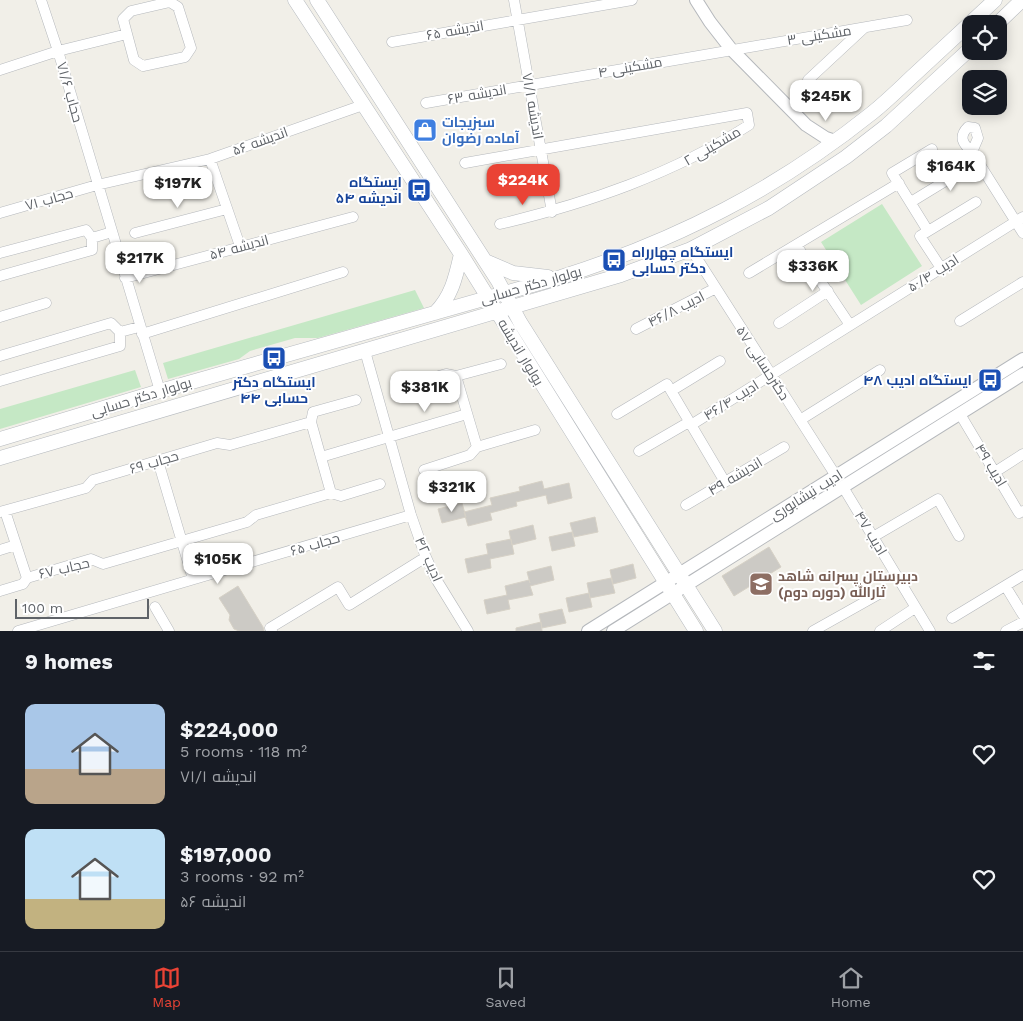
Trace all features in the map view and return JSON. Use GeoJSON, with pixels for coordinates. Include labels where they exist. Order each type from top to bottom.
{"type":"FeatureCollection","features":[{"type":"Feature","properties":{"kind":"main road","name":"بولوار اندیشه"},"geometry":{"type":"LineString","coordinates":[[295,0],[497,312],[696,631]]}},
{"type":"Feature","properties":{"kind":"main road","name":"بولوار اندیشه"},"geometry":{"type":"LineString","coordinates":[[317,0],[484,260],[716,631]]}},
{"type":"Feature","properties":{"kind":"main road","name":"بولوار دکتر حسابی"},"geometry":{"type":"LineString","coordinates":[[0,439],[160,391],[561,277],[614,260],[683,231],[761,191],[836,141],[873,112],[995,0]]}},
{"type":"Feature","properties":{"kind":"main road"},"geometry":{"type":"LineString","coordinates":[[1006,15],[1022,0]]}},
{"type":"Feature","properties":{"kind":"main road","name":"بولوار دکتر حسابی"},"geometry":{"type":"LineString","coordinates":[[0,458],[513,308],[621,275],[691,249],[769,208],[846,157],[886,126],[962,56]]}},
{"type":"Feature","properties":{"kind":"main road"},"geometry":{"type":"LineString","coordinates":[[435,313],[444,304],[453,286],[460,254]]}},
{"type":"Feature","properties":{"kind":"main road"},"geometry":{"type":"LineString","coordinates":[[484,260],[513,273],[561,277]]}},
{"type":"Feature","properties":{"kind":"street","name":"حجاب ۷۱/۶"},"geometry":{"type":"LineString","coordinates":[[41,0],[160,391]]}},
{"type":"Feature","properties":{"kind":"street","name":"اندیشه ۷۱/۱"},"geometry":{"type":"LineString","coordinates":[[514,0],[552,212]]}},
{"type":"Feature","properties":{"kind":"street","name":"اندیشه ۶۵"},"geometry":{"type":"LineString","coordinates":[[392,42],[632,0]]}},
{"type":"Feature","properties":{"kind":"street"},"geometry":{"type":"LineString","coordinates":[[696,0],[731,49],[806,125],[826,138],[836,141]]}},
{"type":"Feature","properties":{"kind":"street"},"geometry":{"type":"LineString","coordinates":[[170,2],[178,7],[191,48],[186,57],[143,66],[134,60],[127,34],[123,20],[130,11],[170,2]]}},
{"type":"Feature","properties":{"kind":"street","name":"مشکینی ۳"},"geometry":{"type":"LineString","coordinates":[[731,49],[907,20]]}},
{"type":"Feature","properties":{"kind":"street"},"geometry":{"type":"LineString","coordinates":[[808,80],[865,28]]}},
{"type":"Feature","properties":{"kind":"street"},"geometry":{"type":"LineString","coordinates":[[0,70],[127,34]]}},
{"type":"Feature","properties":{"kind":"street","name":"مشکینی ۴"},"geometry":{"type":"LineString","coordinates":[[529,85],[731,49]]}},
{"type":"Feature","properties":{"kind":"street","name":"اندیشه ۶۳"},"geometry":{"type":"LineString","coordinates":[[426,103],[529,85]]}},
{"type":"Feature","properties":{"kind":"street","name":"اندیشه ۵۶"},"geometry":{"type":"LineString","coordinates":[[98,185],[210,159],[363,105]]}},
{"type":"Feature","properties":{"kind":"street","name":"مشکینی ۲"},"geometry":{"type":"LineString","coordinates":[[540,151],[747,113],[749,125],[721,143],[678,165],[626,187],[552,212]]}},
{"type":"Feature","properties":{"kind":"street"},"geometry":{"type":"LineString","coordinates":[[806,125],[816,143],[816,154]]}},
{"type":"Feature","properties":{"kind":"street"},"geometry":{"type":"LineString","coordinates":[[928,231],[892,173],[932,149]]}},
{"type":"Feature","properties":{"kind":"street"},"geometry":{"type":"LineString","coordinates":[[465,163],[540,151]]}},
{"type":"Feature","properties":{"kind":"street"},"geometry":{"type":"LineString","coordinates":[[911,202],[975,157],[1019,219],[1023,233]]}},
{"type":"Feature","properties":{"kind":"street"},"geometry":{"type":"LineString","coordinates":[[210,159],[240,246]]}},
{"type":"Feature","properties":{"kind":"street"},"geometry":{"type":"LineString","coordinates":[[749,273],[797,246],[899,183]]}},
{"type":"Feature","properties":{"kind":"street","name":"حجاب ۷۱"},"geometry":{"type":"LineString","coordinates":[[0,213],[98,185]]}},
{"type":"Feature","properties":{"kind":"street"},"geometry":{"type":"LineString","coordinates":[[941,268],[920,236],[976,202]]}},
{"type":"Feature","properties":{"kind":"street"},"geometry":{"type":"LineString","coordinates":[[134,233],[227,209]]}},
{"type":"Feature","properties":{"kind":"street"},"geometry":{"type":"LineString","coordinates":[[500,224],[552,212]]}},
{"type":"Feature","properties":{"kind":"street","name":"اندیشه ۵۴"},"geometry":{"type":"LineString","coordinates":[[125,278],[353,217]]}},
{"type":"Feature","properties":{"kind":"street","name":"ادیب ۵۰/۴"},"geometry":{"type":"LineString","coordinates":[[771,375],[1019,219]]}},
{"type":"Feature","properties":{"kind":"street"},"geometry":{"type":"LineString","coordinates":[[0,253],[86,230],[92,238],[92,250],[0,276]]}},
{"type":"Feature","properties":{"kind":"street"},"geometry":{"type":"LineString","coordinates":[[92,238],[112,232]]}},
{"type":"Feature","properties":{"kind":"street"},"geometry":{"type":"LineString","coordinates":[[797,246],[850,325]]}},
{"type":"Feature","properties":{"kind":"street","name":"دکترحسابی ۵۷"},"geometry":{"type":"LineString","coordinates":[[691,249],[839,482]]}},
{"type":"Feature","properties":{"kind":"street"},"geometry":{"type":"LineString","coordinates":[[0,356],[111,324],[120,332],[141,330],[343,272]]}},
{"type":"Feature","properties":{"kind":"street"},"geometry":{"type":"LineString","coordinates":[[960,321],[1023,282]]}},
{"type":"Feature","properties":{"kind":"street","name":"ادیب ۴۶/۸"},"geometry":{"type":"LineString","coordinates":[[636,330],[716,288]]}},
{"type":"Feature","properties":{"kind":"street"},"geometry":{"type":"LineString","coordinates":[[779,323],[828,291]]}},
{"type":"Feature","properties":{"kind":"street"},"geometry":{"type":"LineString","coordinates":[[0,317],[46,303]]}},
{"type":"Feature","properties":{"kind":"street"},"geometry":{"type":"LineString","coordinates":[[0,381],[120,346],[120,332]]}},
{"type":"Feature","properties":{"kind":"street","name":"ادیب ۴۲"},"geometry":{"type":"LineString","coordinates":[[365,351],[411,515],[436,579],[463,629]]}},
{"type":"Feature","properties":{"kind":"street"},"geometry":{"type":"LineString","coordinates":[[617,414],[720,362]]}},
{"type":"Feature","properties":{"kind":"street"},"geometry":{"type":"LineString","coordinates":[[400,387],[446,374],[456,376],[501,364]]}},
{"type":"Feature","properties":{"kind":"street","name":"ادیب نیشابوری"},"geometry":{"type":"LineString","coordinates":[[839,482],[960,414],[1020,369]]}},
{"type":"Feature","properties":{"kind":"street","name":"ادیب نیشابوری"},"geometry":{"type":"LineString","coordinates":[[588,631],[669,588],[1020,369]]}},
{"type":"Feature","properties":{"kind":"street"},"geometry":{"type":"LineString","coordinates":[[800,420],[880,370]]}},
{"type":"Feature","properties":{"kind":"street","name":"ادیب ۴۶/۴"},"geometry":{"type":"LineString","coordinates":[[639,451],[771,375]]}},
{"type":"Feature","properties":{"kind":"street"},"geometry":{"type":"LineString","coordinates":[[456,376],[477,447]]}},
{"type":"Feature","properties":{"kind":"street"},"geometry":{"type":"LineString","coordinates":[[669,387],[725,482]]}},
{"type":"Feature","properties":{"kind":"street"},"geometry":{"type":"LineString","coordinates":[[331,493],[311,422],[313,412],[356,400]]}},
{"type":"Feature","properties":{"kind":"street"},"geometry":{"type":"LineString","coordinates":[[321,457],[467,414]]}},
{"type":"Feature","properties":{"kind":"street","name":"ادیب ۴۹"},"geometry":{"type":"LineString","coordinates":[[960,414],[1019,513],[1023,511]]}},
{"type":"Feature","properties":{"kind":"street","name":"حجاب ۶۹"},"geometry":{"type":"LineString","coordinates":[[2,512],[86,488],[93,480],[158,461],[217,444],[230,445],[311,422]]}},
{"type":"Feature","properties":{"kind":"street"},"geometry":{"type":"LineString","coordinates":[[424,470],[470,455],[477,447],[535,430]]}},
{"type":"Feature","properties":{"kind":"street","name":"اندیشه ۴۹"},"geometry":{"type":"LineString","coordinates":[[686,505],[784,447]]}},
{"type":"Feature","properties":{"kind":"street"},"geometry":{"type":"LineString","coordinates":[[995,472],[1023,454]]}},
{"type":"Feature","properties":{"kind":"street"},"geometry":{"type":"LineString","coordinates":[[158,461],[193,580]]}},
{"type":"Feature","properties":{"kind":"street","name":"ادیب ۴۷"},"geometry":{"type":"LineString","coordinates":[[839,482],[930,631]]}},
{"type":"Feature","properties":{"kind":"street","name":"حجاب ۶۷"},"geometry":{"type":"LineString","coordinates":[[0,591],[23,584],[27,578],[91,559],[103,564],[246,522],[256,515],[331,493],[341,496],[380,484]]}},
{"type":"Feature","properties":{"kind":"street"},"geometry":{"type":"LineString","coordinates":[[873,536],[938,499],[959,536]]}},
{"type":"Feature","properties":{"kind":"street"},"geometry":{"type":"LineString","coordinates":[[2,512],[27,578]]}},
{"type":"Feature","properties":{"kind":"street","name":"حجاب ۶۵"},"geometry":{"type":"LineString","coordinates":[[18,631],[46,627],[193,580],[411,515]]}},
{"type":"Feature","properties":{"kind":"street"},"geometry":{"type":"LineString","coordinates":[[0,550],[16,545]]}},
{"type":"Feature","properties":{"kind":"street"},"geometry":{"type":"LineString","coordinates":[[272,631],[270,628],[338,588],[349,605],[426,557]]}},
{"type":"Feature","properties":{"kind":"street"},"geometry":{"type":"LineString","coordinates":[[952,618],[1023,575]]}},
{"type":"Feature","properties":{"kind":"street"},"geometry":{"type":"LineString","coordinates":[[1006,587],[1023,615]]}},
{"type":"Feature","properties":{"kind":"street","name":"ادیب نیشابوری"},"geometry":{"type":"LineString","coordinates":[[613,631],[669,588]]}},
{"type":"Feature","properties":{"kind":"street"},"geometry":{"type":"LineString","coordinates":[[820,629],[879,594]]}},
{"type":"Feature","properties":{"kind":"street"},"geometry":{"type":"LineString","coordinates":[[154,607],[169,631]]}},
{"type":"Feature","properties":{"kind":"street"},"geometry":{"type":"LineString","coordinates":[[880,631],[916,608]]}},
{"type":"Feature","properties":{"kind":"street"},"geometry":{"type":"LineString","coordinates":[[1006,631],[1023,622]]}},
{"type":"Feature","properties":{"kind":"green space"},"geometry":{"type":"Polygon","coordinates":[[[882,204],[922,266],[861,305],[821,242],[882,204]]]}},
{"type":"Feature","properties":{"kind":"green space"},"geometry":{"type":"Polygon","coordinates":[[[415,290],[424,308],[318,338],[295,338],[250,351],[239,359],[168,379],[163,363],[415,290]]]}},
{"type":"Feature","properties":{"kind":"green space"},"geometry":{"type":"Polygon","coordinates":[[[135,370],[141,387],[0,429],[0,409],[135,370]]]}},
{"type":"Feature","properties":{"kind":"building"},"geometry":{"type":"Polygon","coordinates":[[[542,481],[544,489],[569,483],[572,498],[548,504],[546,495],[516,502],[517,506],[490,513],[492,520],[468,526],[464,512],[492,505],[490,498],[520,491],[519,487],[542,481]]]}},
{"type":"Feature","properties":{"kind":"building"},"geometry":{"type":"Polygon","coordinates":[[[462,503],[466,517],[442,523],[438,509],[462,503]]]}},
{"type":"Feature","properties":{"kind":"building"},"geometry":{"type":"Polygon","coordinates":[[[595,517],[598,532],[574,537],[570,523],[595,517]]]}},
{"type":"Feature","properties":{"kind":"building"},"geometry":{"type":"Polygon","coordinates":[[[533,525],[536,539],[512,545],[509,531],[533,525]]]}},
{"type":"Feature","properties":{"kind":"building"},"geometry":{"type":"Polygon","coordinates":[[[572,532],[575,546],[552,551],[549,537],[572,532]]]}},
{"type":"Feature","properties":{"kind":"building"},"geometry":{"type":"Polygon","coordinates":[[[511,539],[514,554],[490,559],[491,568],[468,573],[465,559],[488,554],[486,544],[511,539]]]}},
{"type":"Feature","properties":{"kind":"building"},"geometry":{"type":"Polygon","coordinates":[[[769,547],[781,567],[734,596],[722,576],[769,547]]]}},
{"type":"Feature","properties":{"kind":"building"},"geometry":{"type":"Polygon","coordinates":[[[633,564],[636,578],[613,584],[610,570],[633,564]]]}},
{"type":"Feature","properties":{"kind":"building"},"geometry":{"type":"Polygon","coordinates":[[[551,566],[554,580],[530,586],[533,595],[508,600],[510,609],[487,614],[484,600],[507,595],[505,586],[529,580],[530,583],[527,572],[551,566]]]}},
{"type":"Feature","properties":{"kind":"building"},"geometry":{"type":"Polygon","coordinates":[[[611,578],[615,593],[590,598],[587,583],[611,578]]]}},
{"type":"Feature","properties":{"kind":"building"},"geometry":{"type":"Polygon","coordinates":[[[238,586],[264,631],[239,631],[234,629],[229,620],[230,615],[219,598],[238,586]]]}},
{"type":"Feature","properties":{"kind":"building"},"geometry":{"type":"Polygon","coordinates":[[[589,593],[592,607],[569,612],[566,598],[589,593]]]}},
{"type":"Feature","properties":{"kind":"building"},"geometry":{"type":"Polygon","coordinates":[[[562,609],[566,623],[542,628],[539,614],[562,609]]]}},
{"type":"Feature","properties":{"kind":"building"},"geometry":{"type":"Polygon","coordinates":[[[541,622],[542,631],[516,631],[516,628],[541,622]]]}},
{"type":"Feature","properties":{"kind":"place","name":"سبزیجات آماده رضوان"},"geometry":{"type":"Point","coordinates":[425,130]}},
{"type":"Feature","properties":{"kind":"place","name":"ایستگاه اندیشه ۵۴"},"geometry":{"type":"Point","coordinates":[419,190]}},
{"type":"Feature","properties":{"kind":"place","name":"ایستگاه چهارراه دکتر حسابی"},"geometry":{"type":"Point","coordinates":[614,260]}},
{"type":"Feature","properties":{"kind":"place","name":"ایستگاه دکتر حسابی ۴۴"},"geometry":{"type":"Point","coordinates":[274,358]}},
{"type":"Feature","properties":{"kind":"place","name":"ایستگاه ادیب ۴۸"},"geometry":{"type":"Point","coordinates":[990,380]}},
{"type":"Feature","properties":{"kind":"place","name":"دبیرستان پسرانه شاهد ثارالله (دوره دوم)"},"geometry":{"type":"Point","coordinates":[761,584]}}]}
